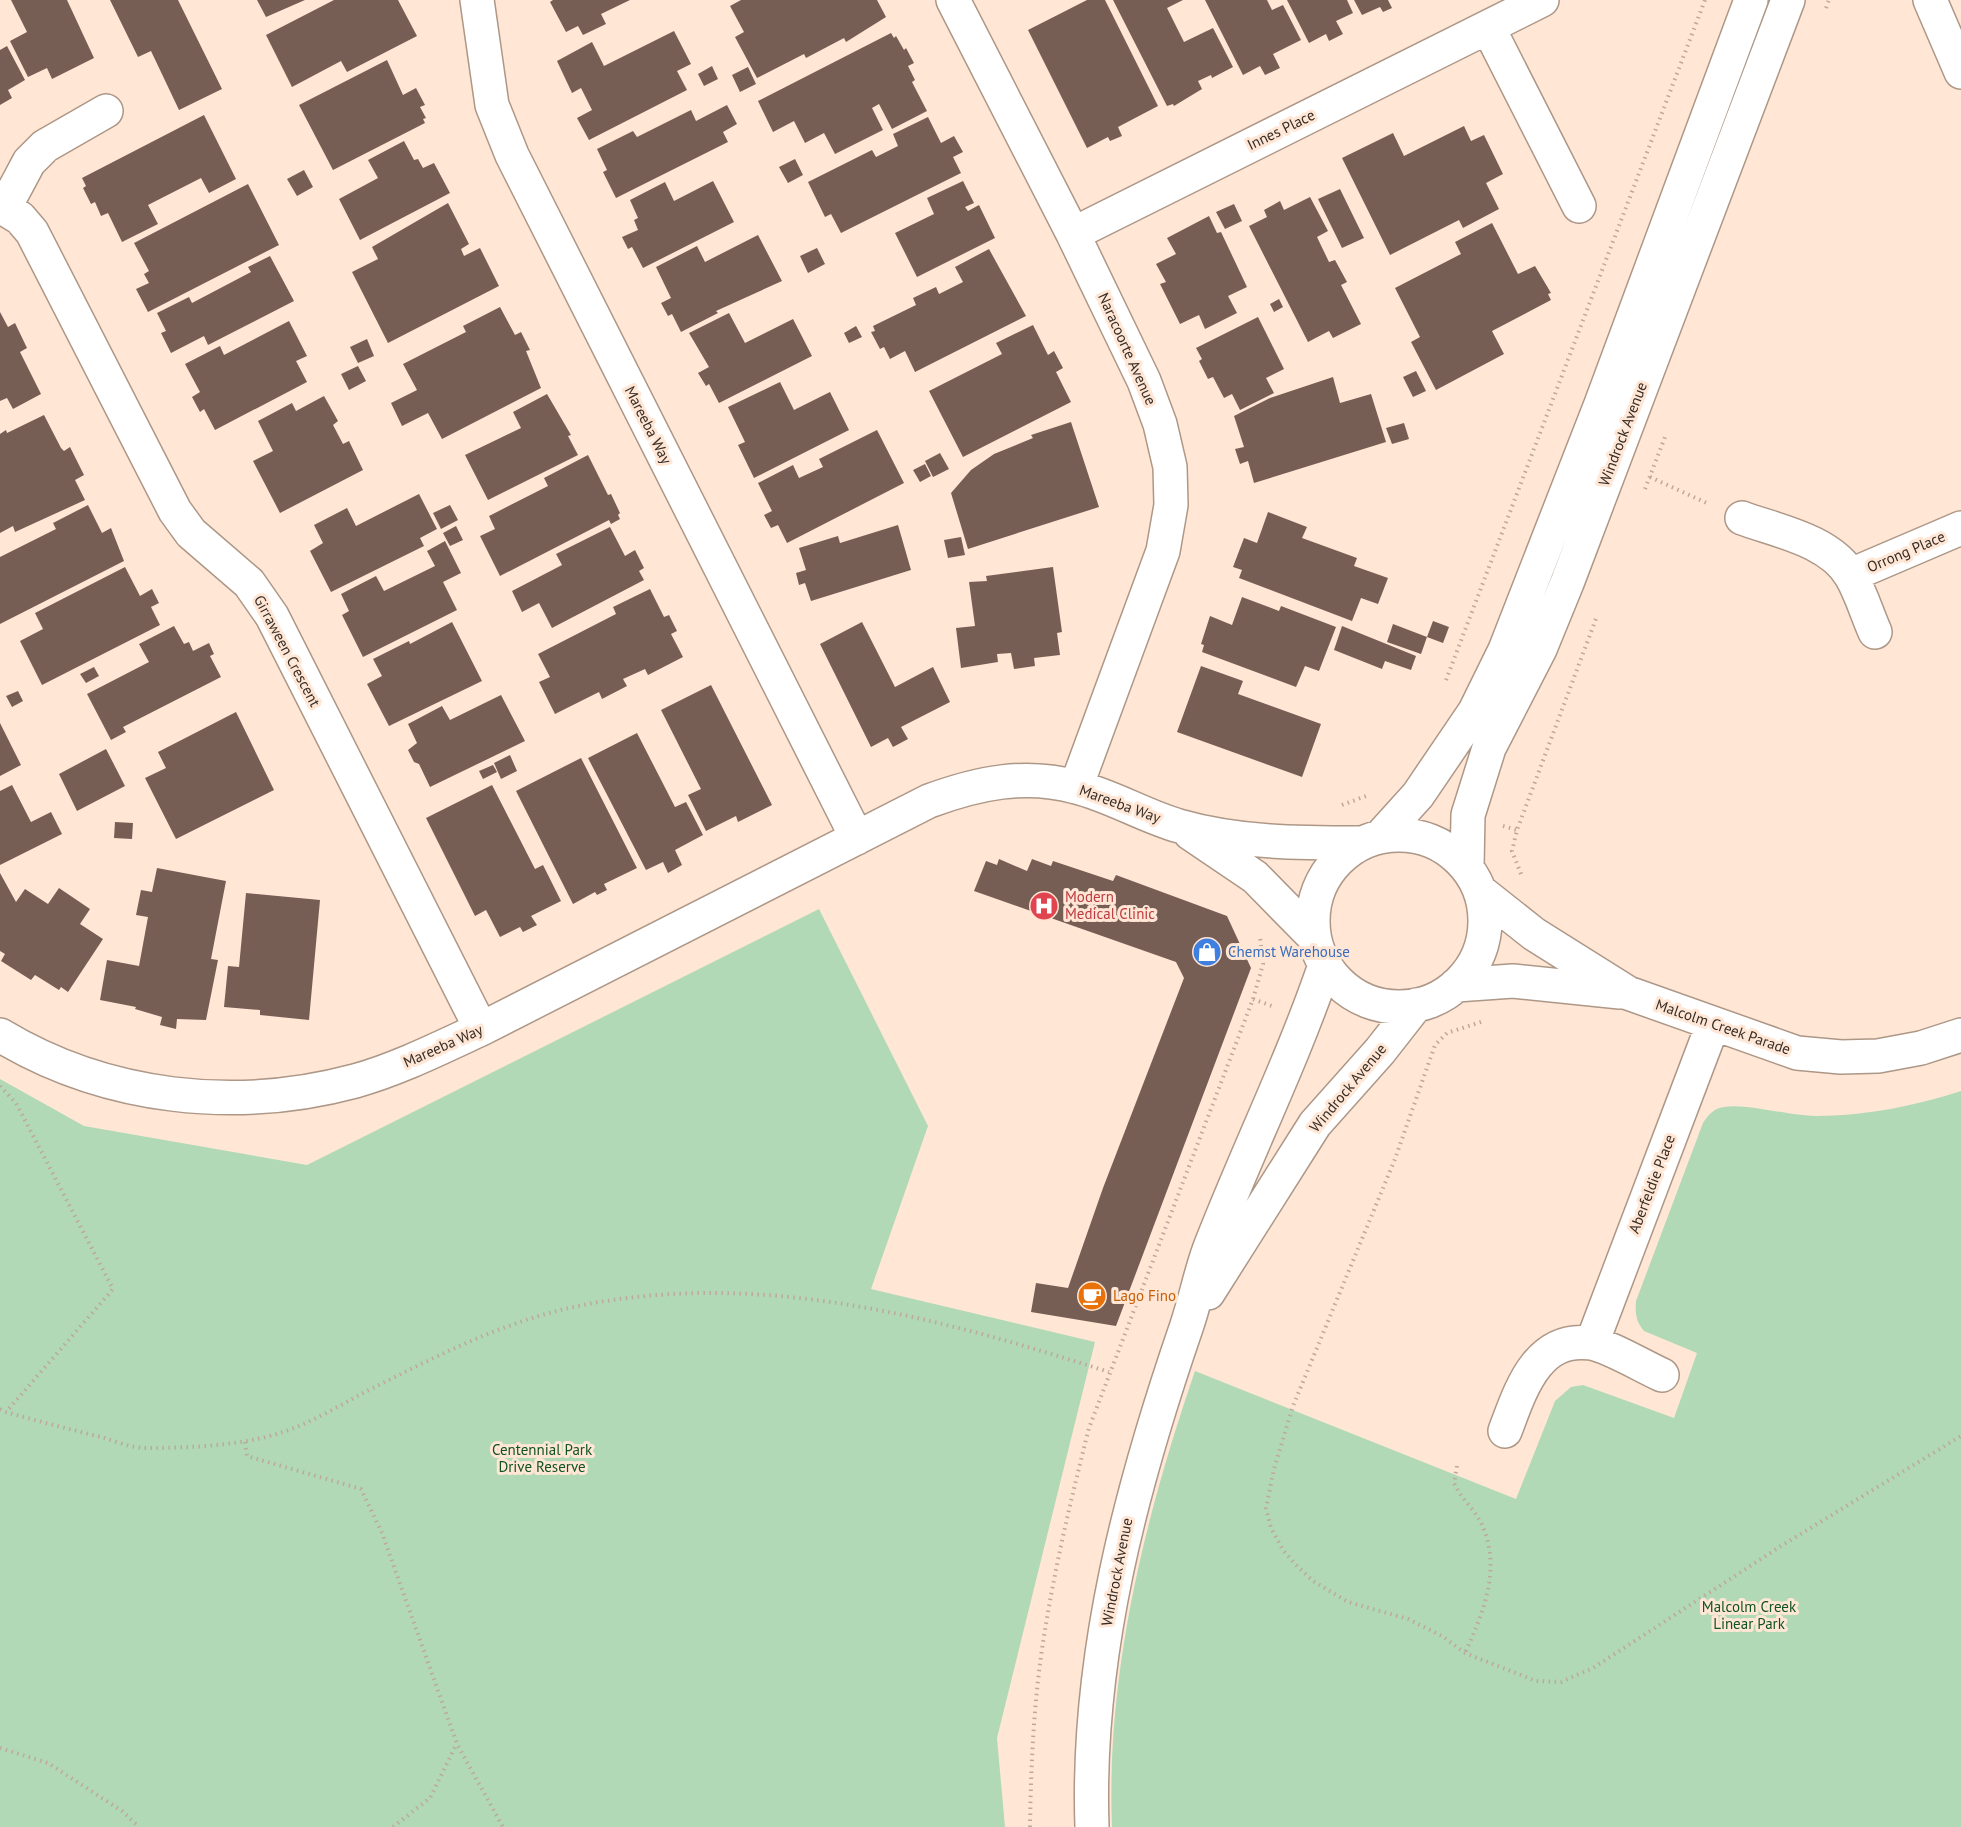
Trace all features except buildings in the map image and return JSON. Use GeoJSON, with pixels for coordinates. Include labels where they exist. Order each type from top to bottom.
{"type":"FeatureCollection","features":[{"type":"Feature","properties":{"kind":"street","name":"Mareeba Way"},"geometry":{"type":"LineString","coordinates":[[477,0],[492,105],[512,155],[856,838]]}},
{"type":"Feature","properties":{"kind":"street","name":"Naracoorte Avenue"},"geometry":{"type":"LineString","coordinates":[[953,0],[1073,234],[1144,381],[1160,424],[1170,467],[1171,506],[1163,551],[1077,787]]}},
{"type":"Feature","properties":{"kind":"street","name":"Innes Place"},"geometry":{"type":"LineString","coordinates":[[1073,234],[1542,0]]}},
{"type":"Feature","properties":{"kind":"street","name":"Windrock Avenue"},"geometry":{"type":"LineString","coordinates":[[1371,840],[1418,795],[1475,711],[1505,650],[1601,404],[1751,0]]}},
{"type":"Feature","properties":{"kind":"street","name":"Windrock Avenue"},"geometry":{"type":"LineString","coordinates":[[1474,879],[1468,815],[1488,748],[1540,649],[1567,583],[1788,0]]}},
{"type":"Feature","properties":{"kind":"street"},"geometry":{"type":"LineString","coordinates":[[1929,0],[1961,72]]}},
{"type":"Feature","properties":{"kind":"street"},"geometry":{"type":"LineString","coordinates":[[1488,27],[1579,206]]}},
{"type":"Feature","properties":{"kind":"street","name":"Girraween Crescent"},"geometry":{"type":"LineString","coordinates":[[106,111],[45,146],[29,162],[2,206],[20,218],[32,232],[175,511],[191,533],[249,583],[272,616],[481,1029]]}},
{"type":"Feature","properties":{"kind":"street","name":"Orrong Place"},"geometry":{"type":"LineString","coordinates":[[1742,518],[1816,545],[1836,558],[1851,575],[1875,632]]}},
{"type":"Feature","properties":{"kind":"street","name":"Orrong Place"},"geometry":{"type":"LineString","coordinates":[[1851,575],[1961,528]]}},
{"type":"Feature","properties":{"kind":"street","name":"Mareeba Way"},"geometry":{"type":"LineString","coordinates":[[0,1035],[22,1048],[74,1071],[127,1086],[177,1095],[237,1100],[306,1092],[356,1081],[405,1063],[481,1029],[929,801],[966,787],[1003,780],[1032,780],[1077,787],[1180,826],[1286,843],[1371,840]]}},
{"type":"Feature","properties":{"kind":"street","name":"Mareeba Way"},"geometry":{"type":"LineString","coordinates":[[1180,826],[1255,877],[1320,951]]}},
{"type":"Feature","properties":{"kind":"street"},"geometry":{"type":"LineString","coordinates":[[1405,834],[1428,839],[1450,850],[1474,879],[1485,917],[1483,942],[1473,966],[1456,985],[1438,998],[1416,1005],[1390,1006],[1364,999],[1342,986],[1320,951],[1314,909],[1322,882],[1339,860],[1371,840],[1405,834]]}},
{"type":"Feature","properties":{"kind":"street","name":"Malcolm Creek Parade"},"geometry":{"type":"LineString","coordinates":[[1474,879],[1534,934],[1628,993],[1797,1053],[1841,1057],[1878,1056],[1921,1048],[1961,1035]]}},
{"type":"Feature","properties":{"kind":"street","name":"Windrock Avenue"},"geometry":{"type":"LineString","coordinates":[[1092,1827],[1090,1793],[1102,1650],[1126,1524],[1153,1426],[1208,1253],[1255,1135],[1307,1018],[1320,951]]}},
{"type":"Feature","properties":{"kind":"street","name":"Malcolm Creek Parade"},"geometry":{"type":"LineString","coordinates":[[1456,985],[1513,981],[1628,993]]}},
{"type":"Feature","properties":{"kind":"street","name":"Windrock Avenue"},"geometry":{"type":"LineString","coordinates":[[1187,1324],[1315,1124],[1380,1051],[1416,1005]]}},
{"type":"Feature","properties":{"kind":"street","name":"Aberfeldie Place"},"geometry":{"type":"LineString","coordinates":[[1592,1343],[1713,1024]]}},
{"type":"Feature","properties":{"kind":"street"},"geometry":{"type":"LineString","coordinates":[[1505,1431],[1525,1380],[1540,1359],[1554,1350],[1578,1343],[1592,1343],[1662,1375]]}},
{"type":"Feature","properties":{"kind":"path"},"geometry":{"type":"LineString","coordinates":[[1445,682],[1706,0]]}},
{"type":"Feature","properties":{"kind":"path"},"geometry":{"type":"LineString","coordinates":[[1824,11],[1829,0]]}},
{"type":"Feature","properties":{"kind":"path"},"geometry":{"type":"LineString","coordinates":[[1641,500],[1666,433]]}},
{"type":"Feature","properties":{"kind":"path"},"geometry":{"type":"LineString","coordinates":[[1650,477],[1742,518]]}},
{"type":"Feature","properties":{"kind":"path"},"geometry":{"type":"LineString","coordinates":[[1526,882],[1517,867],[1512,851],[1517,830],[1599,610]]}},
{"type":"Feature","properties":{"kind":"path"},"geometry":{"type":"LineString","coordinates":[[1335,806],[1373,793]]}},
{"type":"Feature","properties":{"kind":"path"},"geometry":{"type":"LineString","coordinates":[[1513,981],[1505,1011],[1447,1033],[1435,1045],[1395,1159],[1293,1406],[1274,1469],[1266,1508],[1270,1528],[1283,1550],[1313,1581],[1348,1602],[1408,1619],[1442,1636],[1465,1653],[1536,1681],[1561,1682],[1593,1668],[1781,1545],[1961,1436]]}},
{"type":"Feature","properties":{"kind":"path"},"geometry":{"type":"LineString","coordinates":[[0,1086],[16,1103],[113,1289],[6,1413]]}},
{"type":"Feature","properties":{"kind":"path"},"geometry":{"type":"LineString","coordinates":[[0,1409],[6,1413],[142,1448],[245,1442],[279,1434],[470,1340],[500,1329],[577,1307],[644,1295],[708,1291],[777,1294],[878,1310],[1045,1352],[1109,1372],[1089,1428],[1045,1631],[1032,1750],[1030,1827]]}},
{"type":"Feature","properties":{"kind":"path"},"geometry":{"type":"LineString","coordinates":[[245,1442],[248,1456],[361,1489],[382,1533],[456,1744],[503,1827]]}},
{"type":"Feature","properties":{"kind":"path"},"geometry":{"type":"LineString","coordinates":[[1457,1466],[1454,1483],[1478,1518],[1489,1540],[1491,1572],[1486,1606],[1465,1653]]}},
{"type":"Feature","properties":{"kind":"path"},"geometry":{"type":"LineString","coordinates":[[393,1827],[430,1798],[456,1744]]}},
{"type":"Feature","properties":{"kind":"path"},"geometry":{"type":"LineString","coordinates":[[0,1749],[48,1763],[122,1811],[139,1827]]}},
{"type":"Feature","properties":{"kind":"green space","name":"Centennial Park Drive Reserve"},"geometry":{"type":"Polygon","coordinates":[[[819,909],[928,1126],[871,1289],[1095,1342],[997,1738],[1005,1827],[0,1827],[0,1079],[84,1126],[307,1165],[819,909]]]}},
{"type":"Feature","properties":{"kind":"green space","name":"Malcolm Creek Linear Park"},"geometry":{"type":"Polygon","coordinates":[[[1961,1091],[1961,1827],[1112,1827],[1115,1711],[1122,1653],[1145,1539],[1160,1482],[1195,1371],[1516,1499],[1555,1401],[1571,1387],[1583,1385],[1674,1418],[1697,1353],[1644,1331],[1637,1317],[1636,1301],[1703,1123],[1712,1112],[1733,1106],[1805,1115],[1834,1116],[1907,1106],[1961,1091]]]}},
{"type":"Feature","properties":{"kind":"place","name":"Modern Medical Clinic"},"geometry":{"type":"Point","coordinates":[1044,906]}},
{"type":"Feature","properties":{"kind":"place","name":"Chemst Warehouse"},"geometry":{"type":"Point","coordinates":[1207,952]}},
{"type":"Feature","properties":{"kind":"place","name":"Lago Fino"},"geometry":{"type":"Point","coordinates":[1092,1296]}}]}
